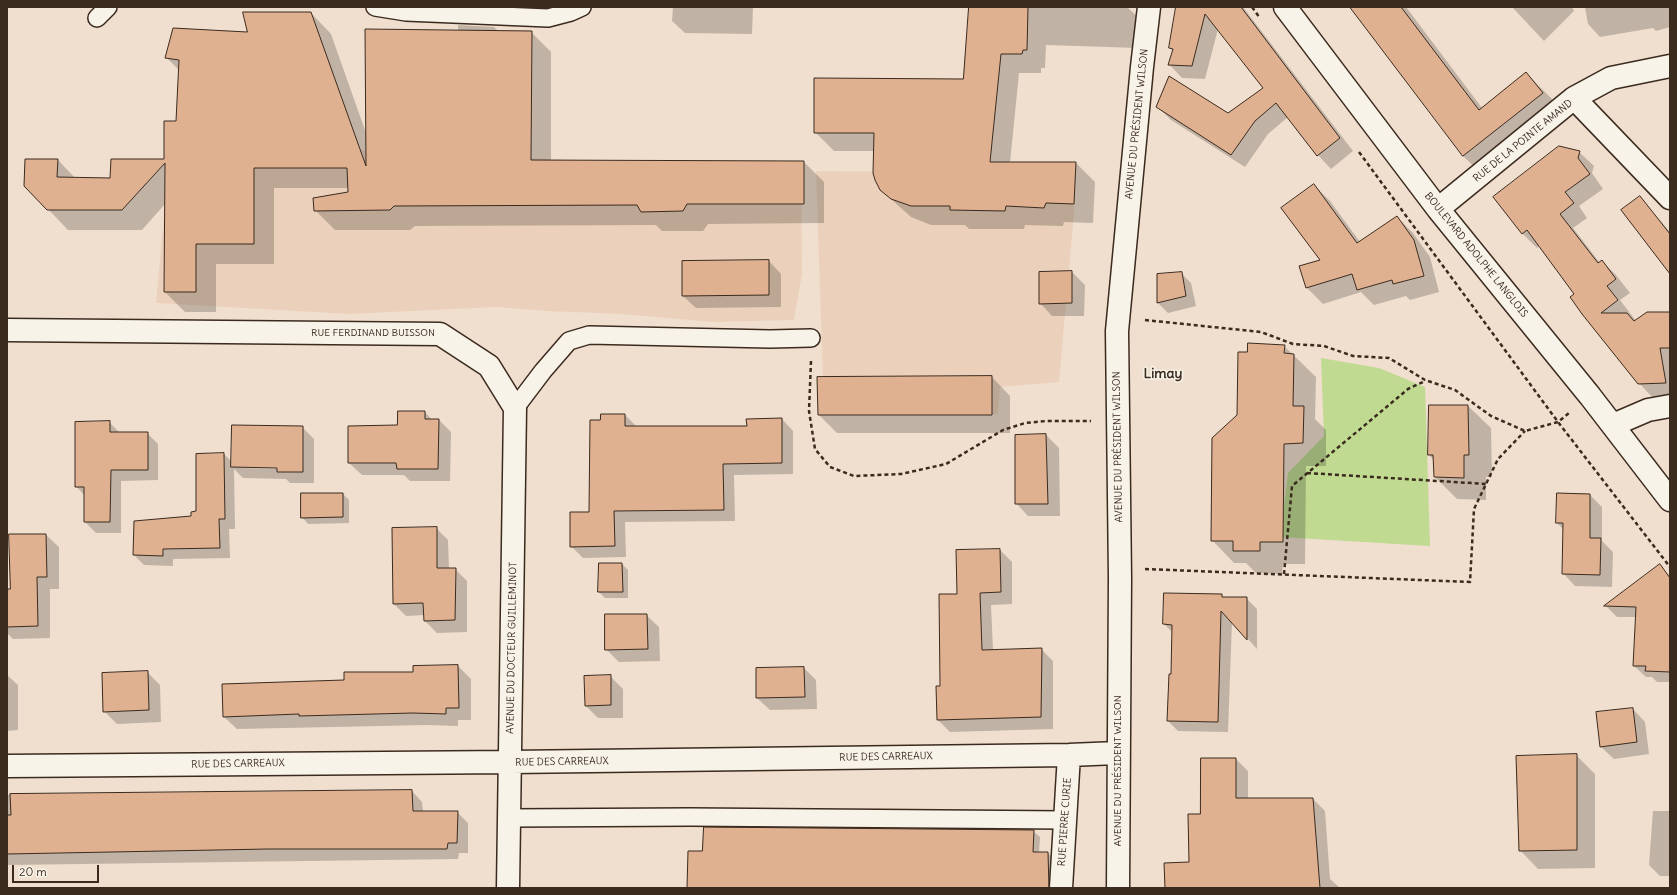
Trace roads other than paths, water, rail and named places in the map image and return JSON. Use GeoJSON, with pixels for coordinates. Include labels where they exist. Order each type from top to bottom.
{"type":"FeatureCollection","features":[{"type":"Feature","properties":{"kind":"street","name":"AVENUE DU PRÉSIDENT WILSON"},"geometry":{"type":"LineString","coordinates":[[1118,888],[1117,753],[1120,568],[1118,318],[1149,7]]}},
{"type":"Feature","properties":{"kind":"street","name":"BOULEVARD ADOLPHE LANGLOIS"},"geometry":{"type":"LineString","coordinates":[[1285,7],[1438,209],[1590,396],[1670,500]]}},
{"type":"Feature","properties":{"kind":"street"},"geometry":{"type":"LineString","coordinates":[[1574,98],[1611,78],[1670,66]]}},
{"type":"Feature","properties":{"kind":"street","name":"RUE DE LA POINTE AMAND"},"geometry":{"type":"LineString","coordinates":[[1438,209],[1574,98],[1670,198]]}},
{"type":"Feature","properties":{"kind":"street","name":"RUE FERDINAND BUISSON"},"geometry":{"type":"LineString","coordinates":[[7,330],[440,334],[488,366],[515,408]]}},
{"type":"Feature","properties":{"kind":"street"},"geometry":{"type":"LineString","coordinates":[[1613,425],[1648,410],[1670,406]]}},
{"type":"Feature","properties":{"kind":"street","name":"AVENUE DU DOCTEUR GUILLEMINOT"},"geometry":{"type":"LineString","coordinates":[[508,888],[515,408]]}},
{"type":"Feature","properties":{"kind":"street","name":"RUE DES CARREAUX"},"geometry":{"type":"LineString","coordinates":[[7,766],[511,762],[1070,755],[1117,753]]}},
{"type":"Feature","properties":{"kind":"street","name":"RUE PIERRE CURIE"},"geometry":{"type":"LineString","coordinates":[[1061,888],[1064,820],[1070,755]]}},
{"type":"Feature","properties":{"kind":"lane"},"geometry":{"type":"LineString","coordinates":[[375,7],[406,12],[548,18],[571,12],[582,7]]}},
{"type":"Feature","properties":{"kind":"lane"},"geometry":{"type":"LineString","coordinates":[[515,408],[543,371],[569,341],[589,335],[770,339],[811,338]]}},
{"type":"Feature","properties":{"kind":"lane"},"geometry":{"type":"LineString","coordinates":[[510,818],[690,817],[1064,820]]}},
{"type":"Feature","properties":{"kind":"district","name":"Limay"},"geometry":{"type":"Point","coordinates":[1163,374]}}]}
